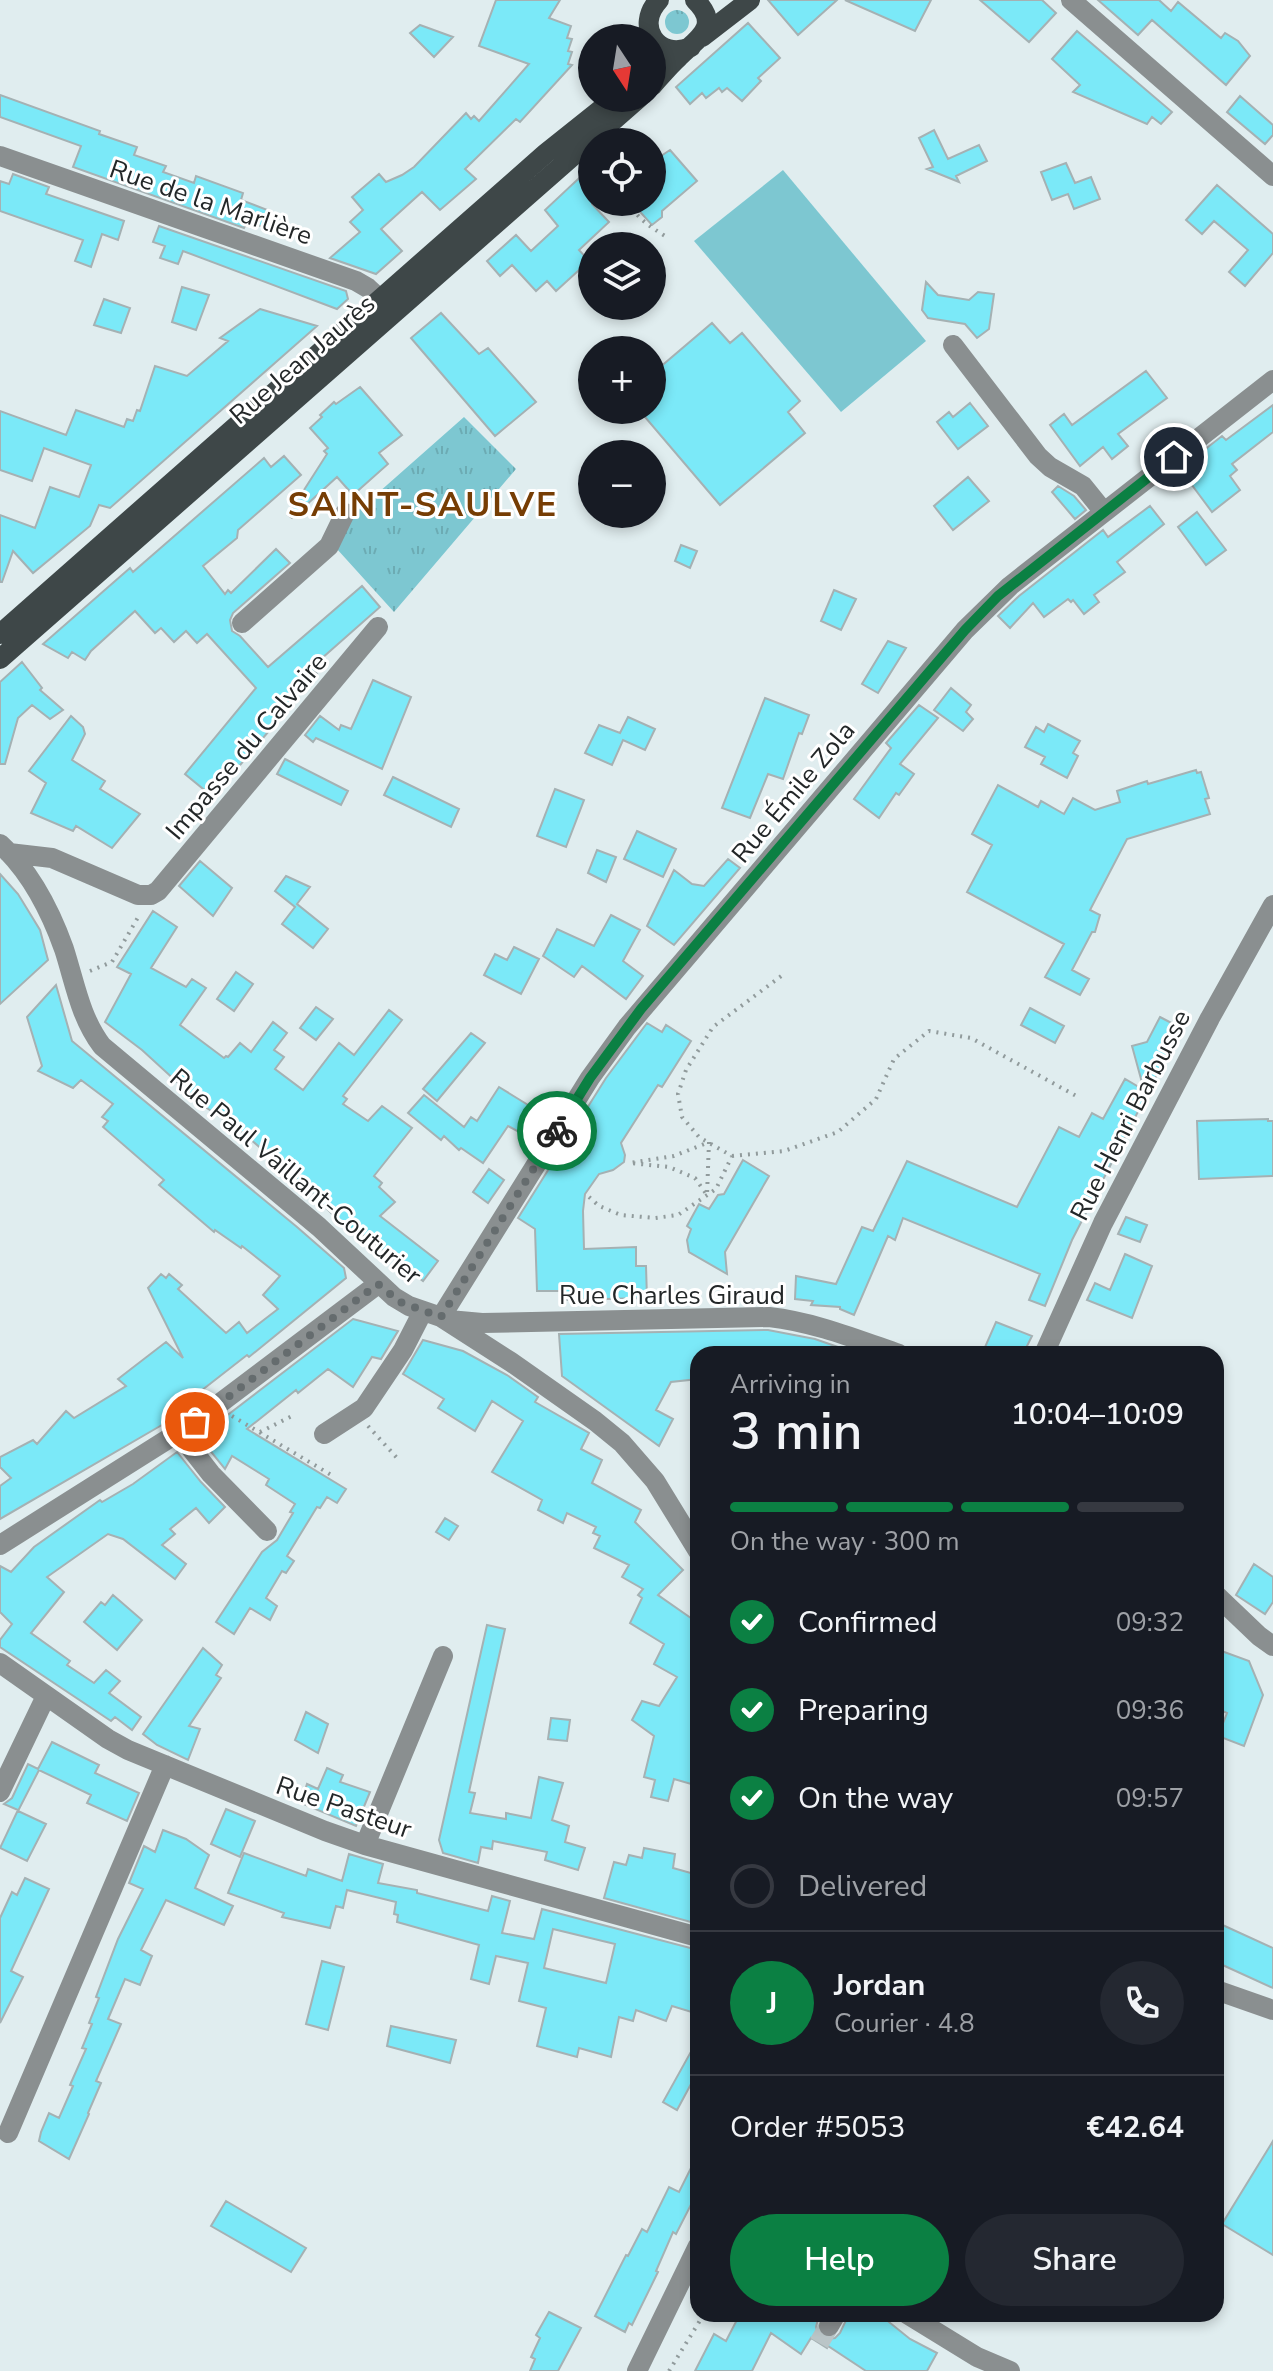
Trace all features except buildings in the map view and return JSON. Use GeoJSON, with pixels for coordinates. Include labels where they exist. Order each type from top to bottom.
{"type":"FeatureCollection","features":[{"type":"Feature","properties":{"kind":"main road"},"geometry":{"type":"LineString","coordinates":[[650,17],[657,42],[677,51],[696,42],[705,19],[695,0]]}},
{"type":"Feature","properties":{"kind":"main road"},"geometry":{"type":"LineString","coordinates":[[666,70],[696,42],[750,0]]}},
{"type":"Feature","properties":{"kind":"main road","name":"Rue Jean Jaurès"},"geometry":{"type":"LineString","coordinates":[[0,659],[388,306],[546,153],[597,112]]}},
{"type":"Feature","properties":{"kind":"main road","name":"Rue Jean Jaurès"},"geometry":{"type":"LineString","coordinates":[[0,634],[622,112]]}},
{"type":"Feature","properties":{"kind":"street"},"geometry":{"type":"LineString","coordinates":[[1071,0],[1273,176]]}},
{"type":"Feature","properties":{"kind":"street","name":"Rue de la Marlière"},"geometry":{"type":"LineString","coordinates":[[0,156],[356,281],[388,306]]}},
{"type":"Feature","properties":{"kind":"street"},"geometry":{"type":"LineString","coordinates":[[953,345],[1038,456],[1050,467],[1083,486],[1104,512]]}},
{"type":"Feature","properties":{"kind":"street","name":"Rue Émile Zola"},"geometry":{"type":"LineString","coordinates":[[364,1408],[432,1314],[590,1078],[641,1009],[965,630],[998,596],[1273,380]]}},
{"type":"Feature","properties":{"kind":"street"},"geometry":{"type":"LineString","coordinates":[[242,623],[329,546],[345,513]]}},
{"type":"Feature","properties":{"kind":"street","name":"Impasse du Calvaire"},"geometry":{"type":"LineString","coordinates":[[151,895],[164,886],[378,627]]}},
{"type":"Feature","properties":{"kind":"street"},"geometry":{"type":"LineString","coordinates":[[5,849],[52,858],[131,893],[151,895]]}},
{"type":"Feature","properties":{"kind":"street","name":"Rue Paul Vaillant-Couturier"},"geometry":{"type":"LineString","coordinates":[[5,849],[27,873],[40,896],[63,947],[85,1019],[102,1046],[319,1227],[400,1302],[432,1314],[523,1371],[622,1443],[655,1481],[690,1538]]}},
{"type":"Feature","properties":{"kind":"street","name":"Rue Henri Barbusse"},"geometry":{"type":"LineString","coordinates":[[1048,1346],[1103,1223],[1220,998],[1273,905]]}},
{"type":"Feature","properties":{"kind":"street"},"geometry":{"type":"LineString","coordinates":[[0,1545],[179,1433],[378,1284]]}},
{"type":"Feature","properties":{"kind":"street","name":"Rue Charles Giraud"},"geometry":{"type":"LineString","coordinates":[[432,1314],[460,1322],[482,1323],[769,1317],[808,1323],[876,1346]]}},
{"type":"Feature","properties":{"kind":"street"},"geometry":{"type":"LineString","coordinates":[[324,1434],[364,1408]]}},
{"type":"Feature","properties":{"kind":"street"},"geometry":{"type":"LineString","coordinates":[[179,1433],[211,1474],[267,1531]]}},
{"type":"Feature","properties":{"kind":"street"},"geometry":{"type":"LineString","coordinates":[[1224,1603],[1273,1646]]}},
{"type":"Feature","properties":{"kind":"street"},"geometry":{"type":"LineString","coordinates":[[365,1845],[443,1656]]}},
{"type":"Feature","properties":{"kind":"street","name":"Rue Pasteur"},"geometry":{"type":"LineString","coordinates":[[0,1663],[128,1750],[365,1845],[690,1935]]}},
{"type":"Feature","properties":{"kind":"street"},"geometry":{"type":"LineString","coordinates":[[0,1792],[46,1696]]}},
{"type":"Feature","properties":{"kind":"street"},"geometry":{"type":"LineString","coordinates":[[8,2133],[165,1765]]}},
{"type":"Feature","properties":{"kind":"street"},"geometry":{"type":"LineString","coordinates":[[1224,1993],[1273,2010]]}},
{"type":"Feature","properties":{"kind":"street"},"geometry":{"type":"LineString","coordinates":[[637,2371],[690,2262]]}},
{"type":"Feature","properties":{"kind":"street"},"geometry":{"type":"LineString","coordinates":[[920,2322],[977,2357],[1010,2371]]}},
{"type":"Feature","properties":{"kind":"path"},"geometry":{"type":"LineString","coordinates":[[636,216],[658,232]]}},
{"type":"Feature","properties":{"kind":"path"},"geometry":{"type":"LineString","coordinates":[[72,978],[112,962],[151,895]]}},
{"type":"Feature","properties":{"kind":"path"},"geometry":{"type":"LineString","coordinates":[[784,974],[713,1027],[686,1070],[678,1094],[682,1117],[699,1137],[732,1156],[784,1151],[838,1132],[876,1099],[894,1059],[929,1031],[971,1038],[1080,1098]]}},
{"type":"Feature","properties":{"kind":"path"},"geometry":{"type":"LineString","coordinates":[[707,1195],[695,1178],[669,1167],[630,1163],[674,1156],[709,1142]]}},
{"type":"Feature","properties":{"kind":"path"},"geometry":{"type":"LineString","coordinates":[[707,1195],[709,1142]]}},
{"type":"Feature","properties":{"kind":"path"},"geometry":{"type":"LineString","coordinates":[[589,1197],[599,1206],[621,1215],[655,1218],[678,1215],[716,1189],[732,1156]]}},
{"type":"Feature","properties":{"kind":"path"},"geometry":{"type":"LineString","coordinates":[[216,1407],[333,1476]]}},
{"type":"Feature","properties":{"kind":"path"},"geometry":{"type":"LineString","coordinates":[[364,1408],[370,1429],[397,1458]]}},
{"type":"Feature","properties":{"kind":"path"},"geometry":{"type":"LineString","coordinates":[[260,1432],[294,1415]]}},
{"type":"Feature","properties":{"kind":"path"},"geometry":{"type":"LineString","coordinates":[[669,2371],[699,2322]]}},
{"type":"Feature","properties":{"kind":"green space"},"geometry":{"type":"Polygon","coordinates":[[[672,11],[682,11],[688,17],[688,27],[682,33],[672,33],[666,27],[666,17],[672,11]]]}},
{"type":"Feature","properties":{"kind":"green space"},"geometry":{"type":"Polygon","coordinates":[[[783,170],[926,341],[841,412],[694,241],[783,170]]]}},
{"type":"Feature","properties":{"kind":"green space"},"geometry":{"type":"Polygon","coordinates":[[[464,417],[516,469],[394,612],[327,538],[464,417]]]}},
{"type":"Feature","properties":{"kind":"tunnel"},"geometry":{"type":"LineString","coordinates":[[819,2343],[829,2326]]}},
{"type":"Feature","properties":{"kind":"way so far"},"geometry":{"type":"LineString","coordinates":[[195,1422],[378,1284],[400,1302],[441,1317],[557,1131]]}},
{"type":"Feature","properties":{"kind":"district","name":"SAINT-SAULVE"},"geometry":{"type":"Point","coordinates":[423,504]}},
{"type":"Feature","properties":{"kind":"route"},"geometry":{"type":"LineString","coordinates":[[557,1131],[590,1078],[641,1009],[965,630],[998,596],[1174,457]]}}]}
